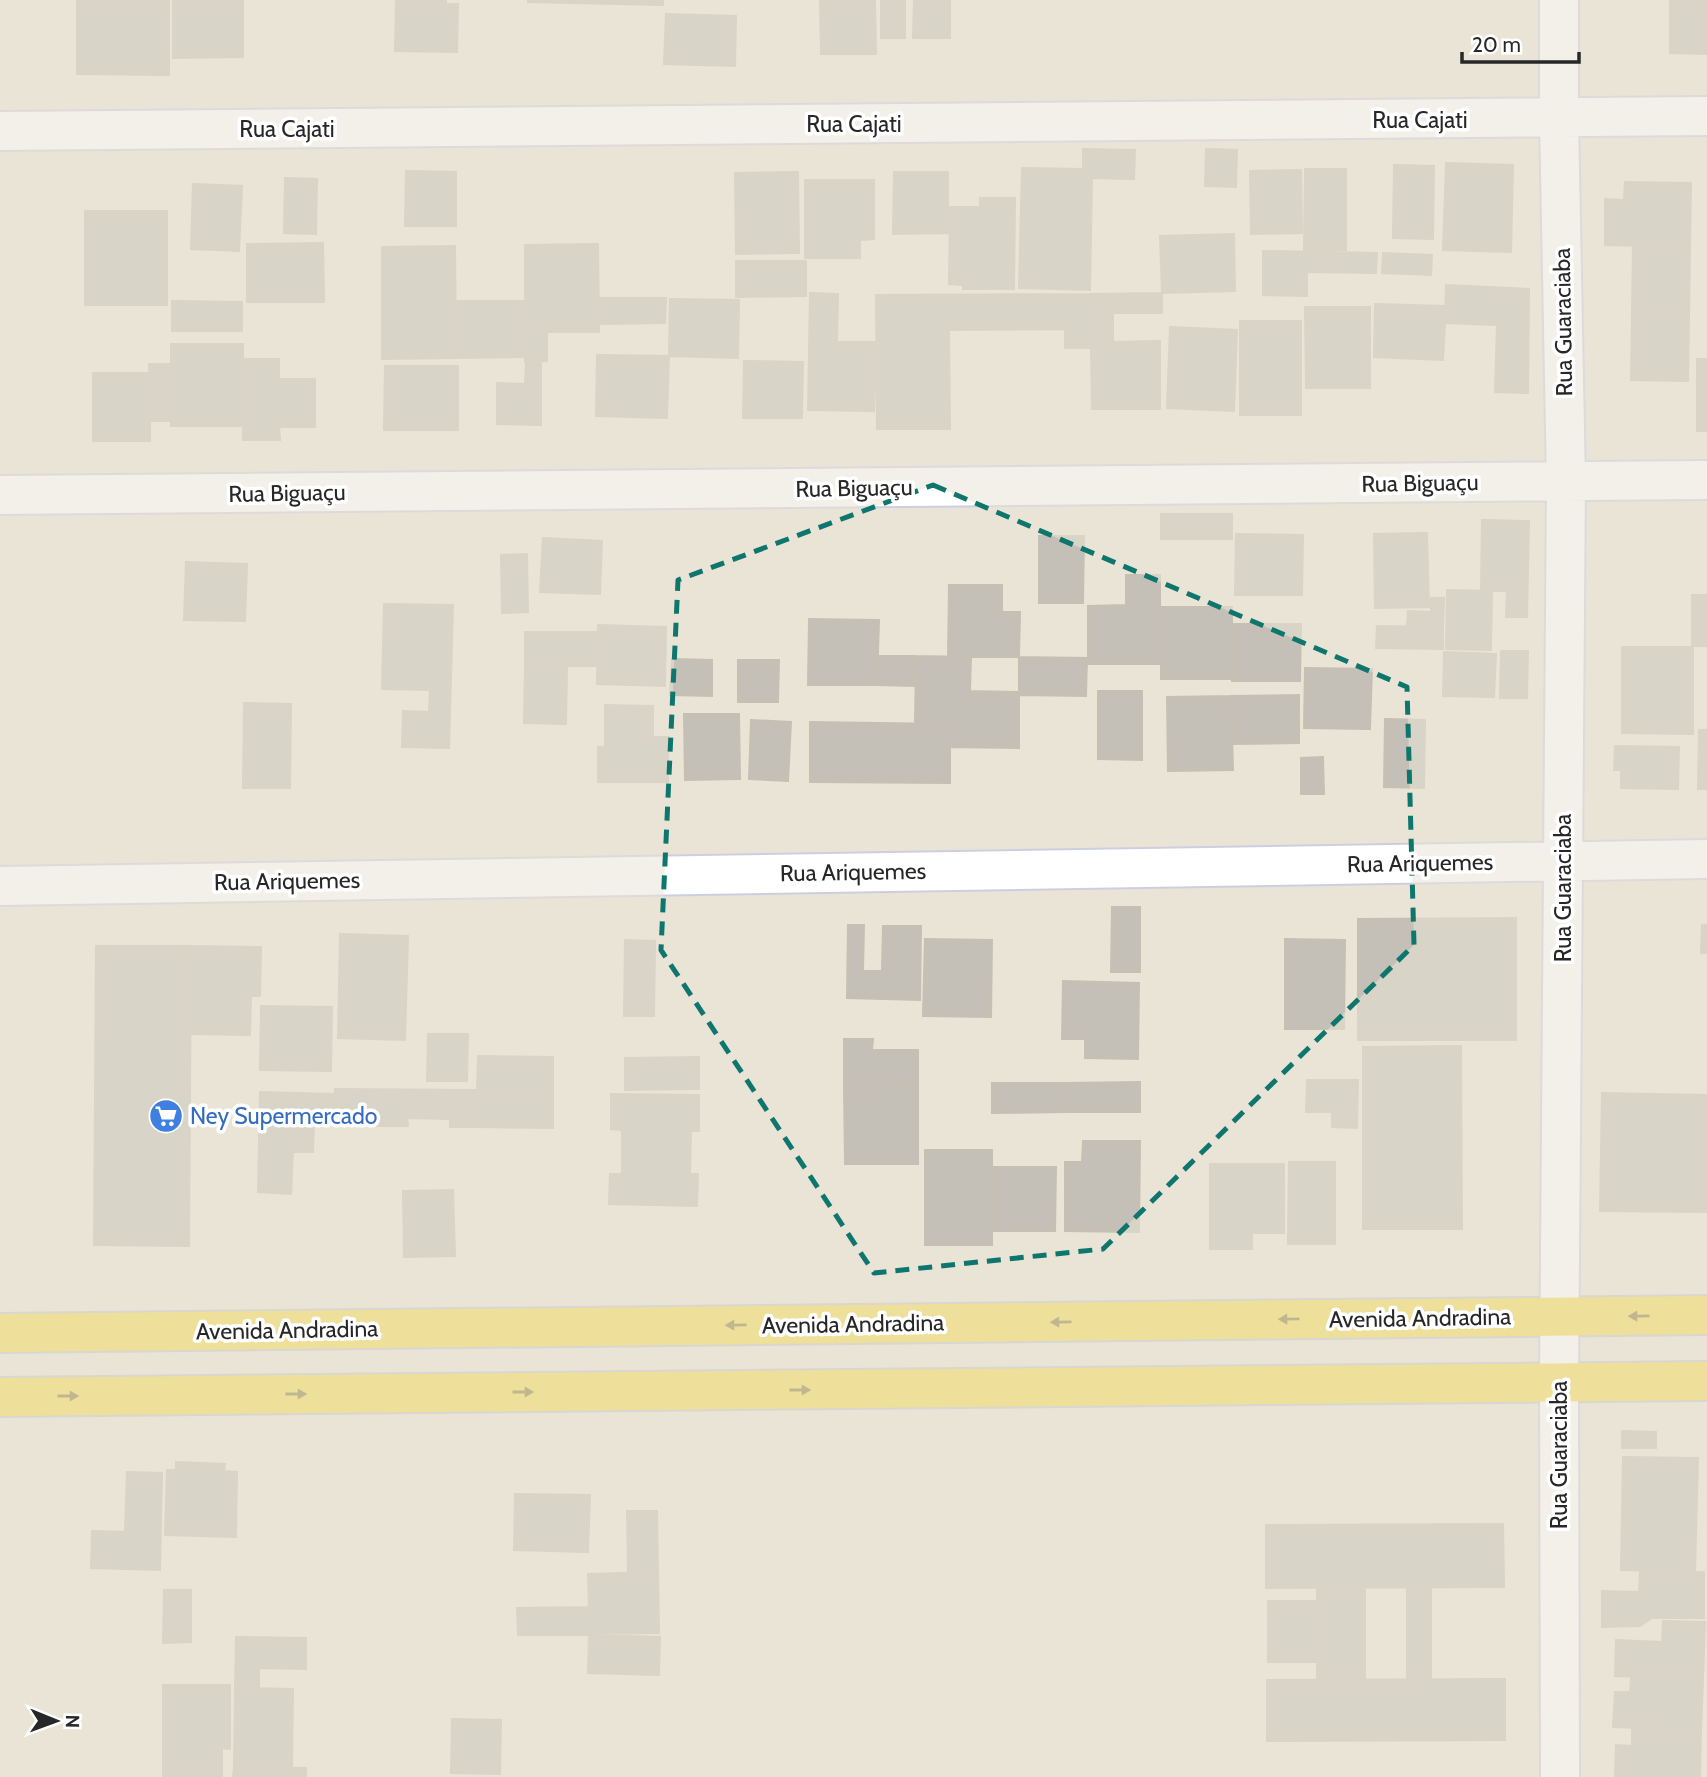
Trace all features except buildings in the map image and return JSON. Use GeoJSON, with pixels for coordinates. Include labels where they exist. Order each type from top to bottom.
{"type":"FeatureCollection","features":[{"type":"Feature","properties":{"kind":"main road","name":"Avenida Andradina"},"geometry":{"type":"LineString","coordinates":[[0,1333],[1707,1315]]}},
{"type":"Feature","properties":{"kind":"main road"},"geometry":{"type":"LineString","coordinates":[[0,1396],[1707,1381]]}},
{"type":"Feature","properties":{"kind":"street","name":"Rua Guaraciaba"},"geometry":{"type":"LineString","coordinates":[[1559,0],[1566,482],[1559,1316],[1560,1777]]}},
{"type":"Feature","properties":{"kind":"street","name":"Rua Cajati"},"geometry":{"type":"LineString","coordinates":[[0,131],[1707,116]]}},
{"type":"Feature","properties":{"kind":"street","name":"Rua Biguaçu"},"geometry":{"type":"LineString","coordinates":[[0,495],[1707,480]]}},
{"type":"Feature","properties":{"kind":"street","name":"Rua Ariquemes"},"geometry":{"type":"LineString","coordinates":[[0,886],[1707,859]]}},
{"type":"Feature","properties":{"kind":"highlighted area"},"geometry":{"type":"Polygon","coordinates":[[[933,485],[1407,687],[1414,945],[1103,1249],[874,1273],[661,950],[678,580],[933,485]]]}},
{"type":"Feature","properties":{"kind":"place","name":"Ney Supermercado"},"geometry":{"type":"Point","coordinates":[166,1116]}}]}
